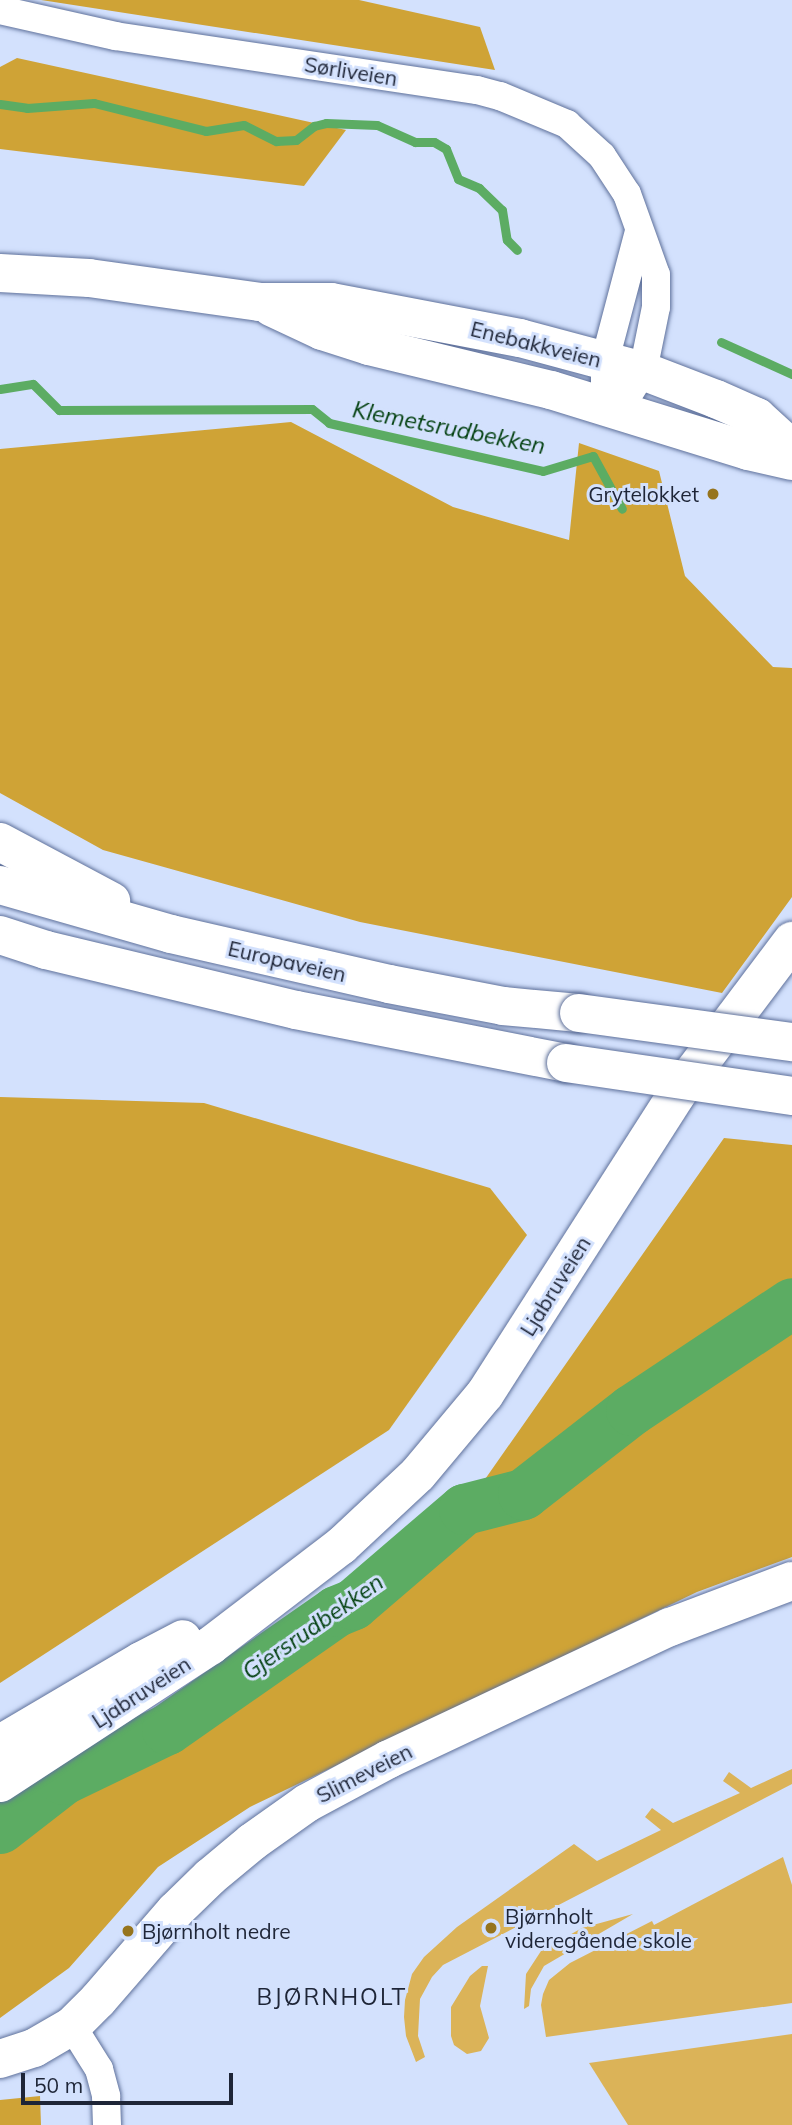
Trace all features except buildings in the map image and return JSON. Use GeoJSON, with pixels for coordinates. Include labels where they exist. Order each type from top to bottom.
{"type":"FeatureCollection","features":[{"type":"Feature","properties":{"kind":"main road","name":"Enebakkveien"},"geometry":{"type":"LineString","coordinates":[[0,273],[89,278],[259,302],[331,302],[509,336],[643,371],[757,417],[792,449]]}},
{"type":"Feature","properties":{"kind":"main road","name":"Enebakkveien"},"geometry":{"type":"LineString","coordinates":[[259,302],[322,331],[357,342],[612,407],[748,451],[792,460]]}},
{"type":"Feature","properties":{"kind":"main road"},"geometry":{"type":"LineString","coordinates":[[0,842],[171,934]]}},
{"type":"Feature","properties":{"kind":"main road","name":"Europaveien"},"geometry":{"type":"LineString","coordinates":[[0,885],[171,934],[414,989],[503,1006],[579,1013],[792,1042]]}},
{"type":"Feature","properties":{"kind":"main road"},"geometry":{"type":"LineString","coordinates":[[0,935],[136,972],[333,1019],[566,1063],[792,1096]]}},
{"type":"Feature","properties":{"kind":"main road","name":"Ljabruveien"},"geometry":{"type":"LineString","coordinates":[[0,1783],[210,1647],[276,1593],[341,1546],[385,1507],[447,1442],[485,1394],[676,1095],[792,941]]}},
{"type":"Feature","properties":{"kind":"main road","name":"Slimeveien"},"geometry":{"type":"LineString","coordinates":[[0,2059],[34,2048],[72,2026],[175,1911],[210,1877],[252,1842],[307,1803],[389,1759],[670,1627],[792,1581]]}},
{"type":"Feature","properties":{"kind":"main road","name":"Ljabruveien"},"geometry":{"type":"LineString","coordinates":[[0,1744],[141,1661],[276,1593]]}},
{"type":"Feature","properties":{"kind":"street","name":"Sørliveien"},"geometry":{"type":"LineString","coordinates":[[0,10],[115,36],[500,96],[567,124],[602,156],[627,194],[656,275],[654,317],[643,371],[627,397],[612,407]]}},
{"type":"Feature","properties":{"kind":"street"},"geometry":{"type":"LineString","coordinates":[[612,407],[605,384],[605,360],[639,231]]}},
{"type":"Feature","properties":{"kind":"street"},"geometry":{"type":"LineString","coordinates":[[72,2026],[99,2069],[106,2096],[107,2125]]}},
{"type":"Feature","properties":{"kind":"shaded area"},"geometry":{"type":"Polygon","coordinates":[[[41,0],[359,0],[480,27],[495,70],[41,0]]]}},
{"type":"Feature","properties":{"kind":"shaded area"},"geometry":{"type":"Polygon","coordinates":[[[17,58],[346,130],[304,186],[0,149],[0,67],[17,58]]]}},
{"type":"Feature","properties":{"kind":"shaded area"},"geometry":{"type":"Polygon","coordinates":[[[291,422],[453,507],[569,540],[579,443],[659,471],[685,576],[773,667],[792,668],[792,897],[722,993],[360,922],[103,850],[0,793],[0,449],[291,422]]]}},
{"type":"Feature","properties":{"kind":"shaded area"},"geometry":{"type":"Polygon","coordinates":[[[0,1097],[204,1103],[490,1188],[527,1235],[389,1430],[0,1683],[0,1097]]]}},
{"type":"Feature","properties":{"kind":"shaded area"},"geometry":{"type":"Polygon","coordinates":[[[724,1138],[792,1145],[792,1557],[697,1592],[250,1807],[158,1867],[69,1968],[0,2018],[0,1817],[460,1515],[724,1138]]]}},
{"type":"Feature","properties":{"kind":"shaded area"},"geometry":{"type":"Polygon","coordinates":[[[792,1769],[792,1784],[443,1965],[432,1977],[420,1999],[418,2036],[425,2057],[416,2062],[406,2036],[404,2017],[405,2000],[412,1974],[424,1957],[457,1927],[574,1844],[597,1861],[661,1830],[645,1817],[652,1808],[673,1823],[740,1793],[723,1781],[729,1772],[751,1788],[792,1769]]]}},
{"type":"Feature","properties":{"kind":"shaded area"},"geometry":{"type":"Polygon","coordinates":[[[783,1857],[792,1885],[792,2003],[546,2037],[541,2005],[543,1994],[549,1980],[570,1963],[652,1921],[654,1925],[783,1857]]]}},
{"type":"Feature","properties":{"kind":"shaded area"},"geometry":{"type":"Polygon","coordinates":[[[633,1914],[544,1966],[531,1989],[529,2006],[524,2009],[526,1974],[541,1951],[582,1928],[633,1914]]]}},
{"type":"Feature","properties":{"kind":"shaded area"},"geometry":{"type":"Polygon","coordinates":[[[482,1966],[488,1966],[480,2006],[489,2038],[481,2051],[467,2054],[454,2045],[451,2036],[451,2007],[470,1976],[482,1966]]]}},
{"type":"Feature","properties":{"kind":"shaded area"},"geometry":{"type":"Polygon","coordinates":[[[792,2034],[792,2125],[628,2125],[589,2063],[792,2034]]]}},
{"type":"Feature","properties":{"kind":"shaded area"},"geometry":{"type":"Polygon","coordinates":[[[40,2096],[41,2125],[0,2125],[0,2100],[40,2096]]]}},
{"type":"Feature","properties":{"kind":"waterway"},"geometry":{"type":"LineString","coordinates":[[0,104],[27,108],[94,103],[206,131],[244,125],[276,141],[296,140],[314,126],[326,123],[377,125],[415,142],[434,142],[446,149],[458,179],[479,188],[502,210],[507,240],[517,250]]}},
{"type":"Feature","properties":{"kind":"waterway"},"geometry":{"type":"LineString","coordinates":[[721,342],[792,374]]}},
{"type":"Feature","properties":{"kind":"waterway","name":"Klemetsrudbekken"},"geometry":{"type":"LineString","coordinates":[[0,389],[33,384],[59,410],[312,409],[329,423],[543,471],[593,456],[622,509]]}},
{"type":"Feature","properties":{"kind":"waterway","name":"Gjersrudbekken"},"geometry":{"type":"LineString","coordinates":[[0,1828],[63,1779],[167,1729],[336,1611],[353,1604],[464,1509],[523,1494],[631,1410],[792,1303]]}},
{"type":"Feature","properties":{"kind":"place","name":"Grytelokket"},"geometry":{"type":"Point","coordinates":[713,494]}},
{"type":"Feature","properties":{"kind":"place","name":"Bjørnholt videregående skole"},"geometry":{"type":"Point","coordinates":[491,1928]}},
{"type":"Feature","properties":{"kind":"place","name":"Bjørnholt nedre"},"geometry":{"type":"Point","coordinates":[128,1931]}},
{"type":"Feature","properties":{"kind":"district","name":"BJØRNHOLT"},"geometry":{"type":"Point","coordinates":[332,1997]}}]}
